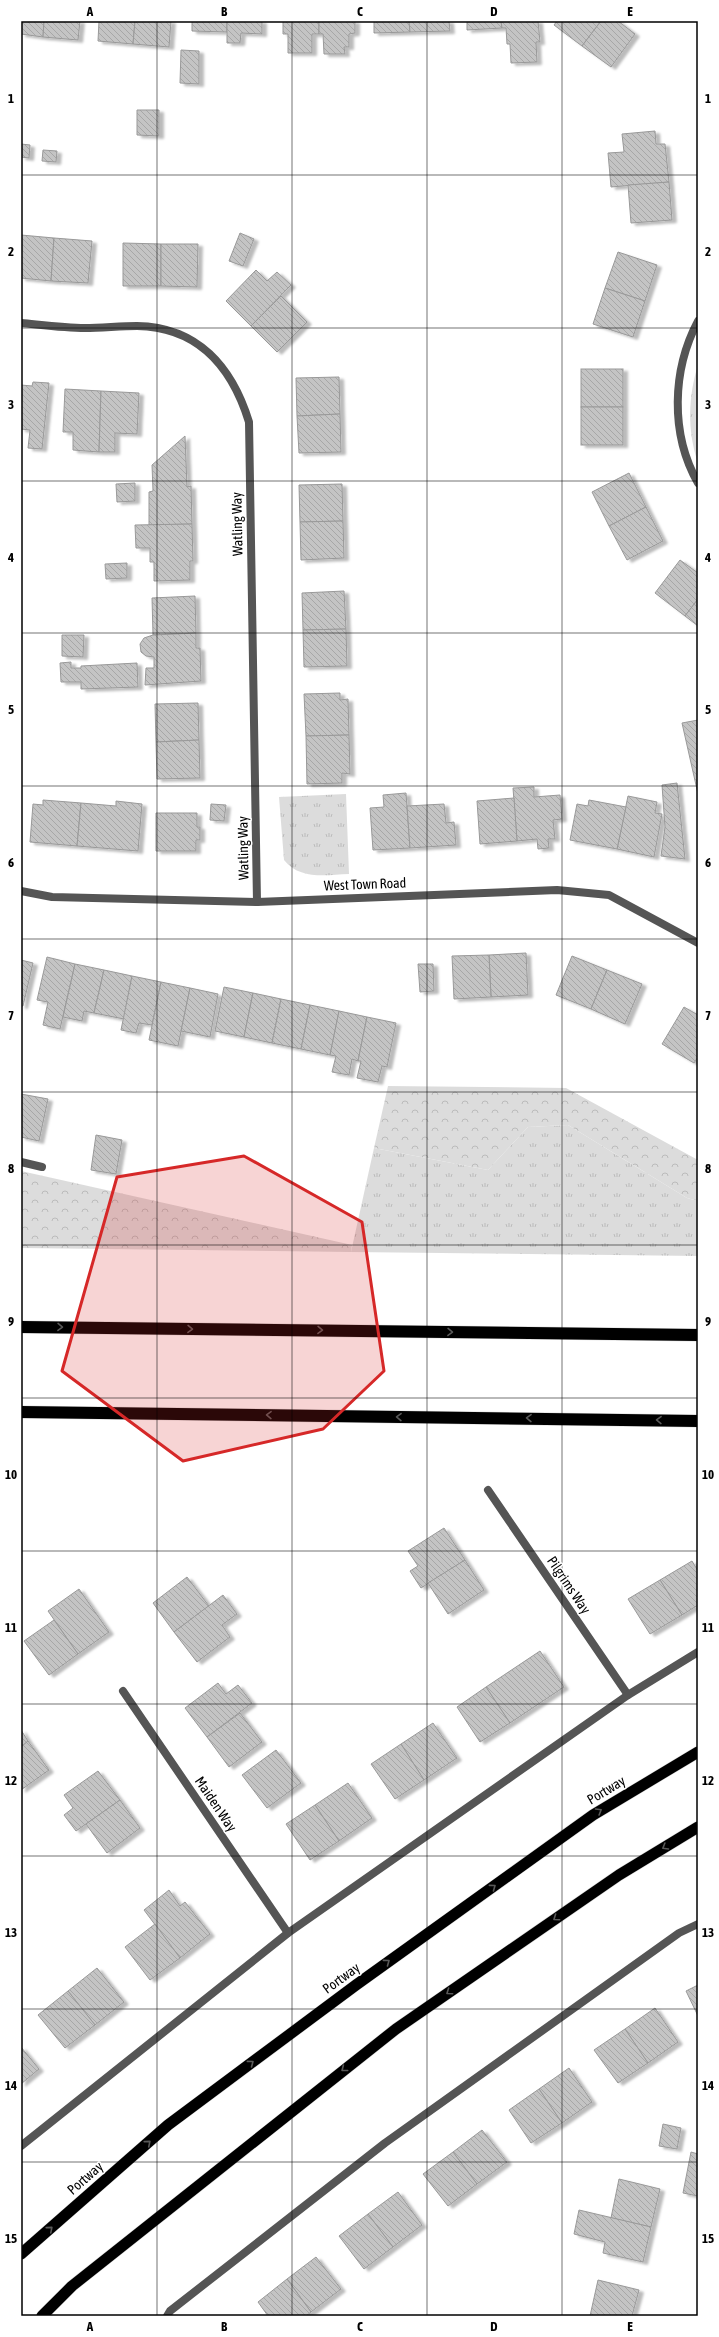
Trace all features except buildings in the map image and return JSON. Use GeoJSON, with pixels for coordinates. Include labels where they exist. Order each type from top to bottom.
{"type":"FeatureCollection","features":[{"type":"Feature","properties":{"kind":"highway"},"geometry":{"type":"LineString","coordinates":[[21,1327],[698,1335]]}},
{"type":"Feature","properties":{"kind":"highway"},"geometry":{"type":"LineString","coordinates":[[21,1412],[698,1421]]}},
{"type":"Feature","properties":{"kind":"highway","name":"Portway"},"geometry":{"type":"LineString","coordinates":[[21,2254],[168,2126],[356,1985],[592,1815],[698,1752]]}},
{"type":"Feature","properties":{"kind":"highway"},"geometry":{"type":"LineString","coordinates":[[42,2316],[72,2286],[396,2029],[619,1875],[698,1827]]}},
{"type":"Feature","properties":{"kind":"street"},"geometry":{"type":"LineString","coordinates":[[698,321],[685,351],[677,399],[679,426],[684,451],[698,483]]}},
{"type":"Feature","properties":{"kind":"street","name":"Watling Way"},"geometry":{"type":"LineString","coordinates":[[21,323],[85,328],[139,326],[171,332],[189,338],[205,348],[220,365],[234,384],[243,402],[249,422],[257,902]]}},
{"type":"Feature","properties":{"kind":"street","name":"West Town Road"},"geometry":{"type":"LineString","coordinates":[[21,891],[52,897],[257,902],[557,890],[609,895],[698,942]]}},
{"type":"Feature","properties":{"kind":"street"},"geometry":{"type":"LineString","coordinates":[[21,1162],[42,1167]]}},
{"type":"Feature","properties":{"kind":"street","name":"Pilgrims Way"},"geometry":{"type":"LineString","coordinates":[[488,1490],[628,1695]]}},
{"type":"Feature","properties":{"kind":"street"},"geometry":{"type":"LineString","coordinates":[[21,2146],[288,1933],[628,1695],[698,1652]]}},
{"type":"Feature","properties":{"kind":"street","name":"Maiden Way"},"geometry":{"type":"LineString","coordinates":[[123,1691],[288,1933]]}},
{"type":"Feature","properties":{"kind":"street"},"geometry":{"type":"LineString","coordinates":[[167,2316],[170,2312],[385,2143],[680,1933],[698,1924]]}},
{"type":"Feature","properties":{"kind":"highlighted area"},"geometry":{"type":"Polygon","coordinates":[[[244,1156],[362,1222],[384,1371],[323,1429],[183,1461],[62,1371],[117,1177],[244,1156]]]}},
{"type":"Feature","properties":{"kind":"green space"},"geometry":{"type":"Polygon","coordinates":[[[698,365],[698,463],[692,439],[690,414],[692,389],[698,365]]]}},
{"type":"Feature","properties":{"kind":"green space"},"geometry":{"type":"Polygon","coordinates":[[[346,794],[349,874],[314,875],[298,871],[290,866],[284,860],[279,797],[346,794]]]}},
{"type":"Feature","properties":{"kind":"green space"},"geometry":{"type":"Polygon","coordinates":[[[388,1086],[566,1088],[698,1160],[698,1201],[687,1198],[568,1125],[528,1127],[488,1170],[374,1148],[388,1086]]]}},
{"type":"Feature","properties":{"kind":"green space"},"geometry":{"type":"Polygon","coordinates":[[[568,1125],[687,1198],[698,1201],[698,1256],[351,1252],[374,1148],[488,1170],[528,1127],[568,1125]]]}},
{"type":"Feature","properties":{"kind":"green space"},"geometry":{"type":"Polygon","coordinates":[[[21,1171],[352,1245],[351,1252],[21,1248],[21,1171]]]}}]}
